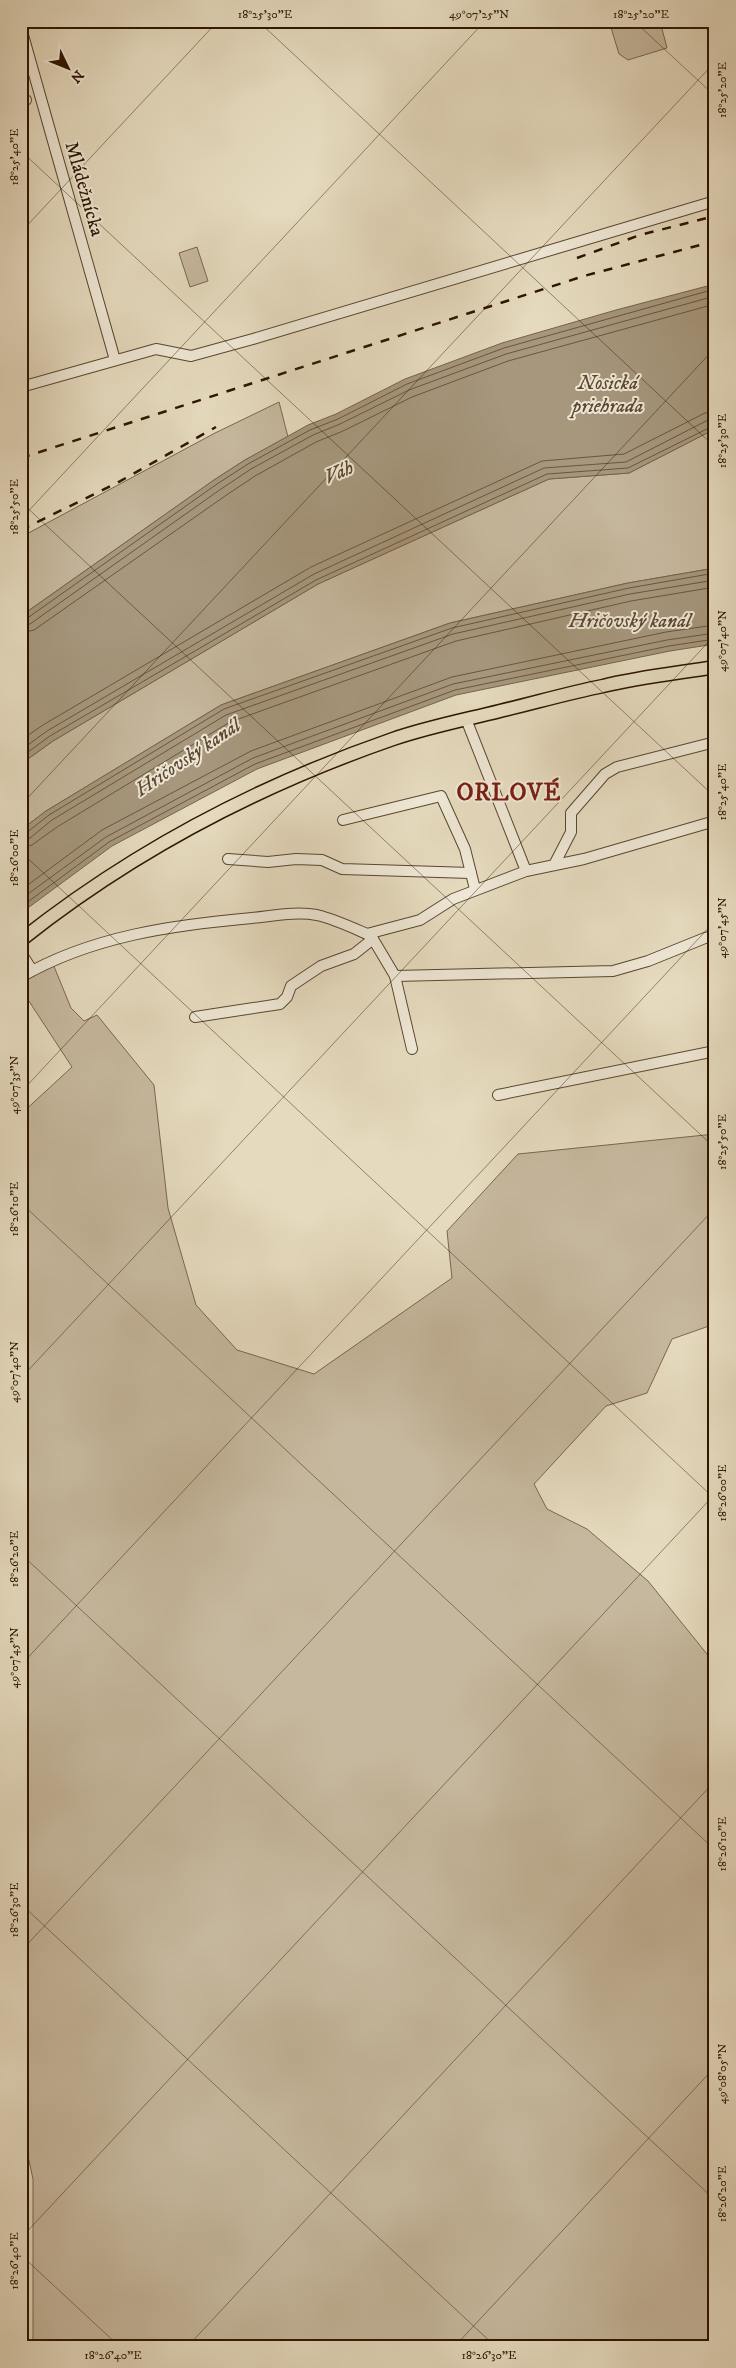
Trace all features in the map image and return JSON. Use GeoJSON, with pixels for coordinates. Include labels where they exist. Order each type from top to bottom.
{"type":"FeatureCollection","features":[{"type":"Feature","properties":{"kind":"main road"},"geometry":{"type":"LineString","coordinates":[[21,940],[92,887],[135,860],[272,787],[395,738],[604,685],[715,667]]}},
{"type":"Feature","properties":{"kind":"street","name":"Mládežnícka"},"geometry":{"type":"LineString","coordinates":[[22,32],[114,360]]}},
{"type":"Feature","properties":{"kind":"street"},"geometry":{"type":"LineString","coordinates":[[21,387],[156,348],[186,356],[200,354],[715,201]]}},
{"type":"Feature","properties":{"kind":"street"},"geometry":{"type":"LineString","coordinates":[[466,719],[526,870]]}},
{"type":"Feature","properties":{"kind":"street"},"geometry":{"type":"LineString","coordinates":[[554,865],[571,832],[571,813],[605,774],[617,767],[715,742]]}},
{"type":"Feature","properties":{"kind":"street"},"geometry":{"type":"LineString","coordinates":[[343,820],[441,796],[465,849],[475,889]]}},
{"type":"Feature","properties":{"kind":"street"},"geometry":{"type":"LineString","coordinates":[[195,1017],[280,1004],[287,997],[291,986],[321,966],[354,954],[370,936],[420,920],[453,899],[475,889],[526,870],[584,859],[715,820]]}},
{"type":"Feature","properties":{"kind":"street"},"geometry":{"type":"LineString","coordinates":[[228,859],[268,862],[304,859],[322,860],[342,870],[471,874]]}},
{"type":"Feature","properties":{"kind":"street"},"geometry":{"type":"LineString","coordinates":[[21,977],[32,970],[94,945],[138,933],[199,923],[295,914],[316,915],[370,936],[395,976],[412,1049]]}},
{"type":"Feature","properties":{"kind":"street"},"geometry":{"type":"LineString","coordinates":[[395,976],[613,971],[648,961],[705,938],[715,936]]}},
{"type":"Feature","properties":{"kind":"street"},"geometry":{"type":"LineString","coordinates":[[21,953],[32,970]]}},
{"type":"Feature","properties":{"kind":"street"},"geometry":{"type":"LineString","coordinates":[[498,1096],[715,1051]]}},
{"type":"Feature","properties":{"kind":"shaded area"},"geometry":{"type":"Polygon","coordinates":[[[609,21],[660,21],[667,48],[628,60],[619,54],[609,21]]]}},
{"type":"Feature","properties":{"kind":"shaded area"},"geometry":{"type":"Polygon","coordinates":[[[197,247],[208,281],[190,287],[179,253],[197,247]]]}},
{"type":"Feature","properties":{"kind":"shaded area"},"geometry":{"type":"Polygon","coordinates":[[[279,402],[288,437],[245,460],[214,480],[21,616],[21,537],[215,433],[279,402]]]}},
{"type":"Feature","properties":{"kind":"shaded area"},"geometry":{"type":"Polygon","coordinates":[[[715,429],[715,568],[628,583],[450,623],[221,705],[46,811],[21,830],[21,764],[53,741],[318,584],[549,479],[629,473],[715,429]]]}},
{"type":"Feature","properties":{"kind":"shaded area"},"geometry":{"type":"Polygon","coordinates":[[[53,964],[71,1008],[84,1021],[97,1015],[154,1085],[168,1208],[196,1305],[237,1350],[314,1374],[452,1278],[447,1231],[518,1154],[715,1134],[715,1312],[709,1326],[672,1339],[647,1393],[606,1406],[534,1484],[547,1509],[587,1529],[648,1581],[715,1664],[715,2347],[33,2347],[33,2179],[21,2124],[21,1114],[72,1067],[21,989],[21,981],[53,964]]]}},
{"type":"Feature","properties":{"kind":"water","name":"Nosická priehrada"},"geometry":{"type":"Polygon","coordinates":[[[715,284],[715,429],[629,473],[549,479],[318,584],[53,741],[21,764],[21,616],[214,480],[245,460],[308,425],[336,414],[405,379],[502,343],[715,284]]]}},
{"type":"Feature","properties":{"kind":"water","name":"Hričovský kanál"},"geometry":{"type":"Polygon","coordinates":[[[715,568],[715,644],[670,651],[456,695],[257,769],[112,846],[21,913],[21,830],[46,811],[221,705],[450,623],[628,583],[715,568]]]}},
{"type":"Feature","properties":{"kind":"railway"},"geometry":{"type":"LineString","coordinates":[[577,258],[640,235],[715,216]]}},
{"type":"Feature","properties":{"kind":"railway"},"geometry":{"type":"LineString","coordinates":[[21,458],[584,276],[715,241]]}},
{"type":"Feature","properties":{"kind":"railway"},"geometry":{"type":"LineString","coordinates":[[21,530],[117,483],[216,427]]}},
{"type":"Feature","properties":{"kind":"district","name":"ORLOVÉ"},"geometry":{"type":"Point","coordinates":[509,793]}},
{"type":"Feature","properties":{"kind":"water label","name":"Váh"},"geometry":{"type":"Point","coordinates":[339,473]}}]}
